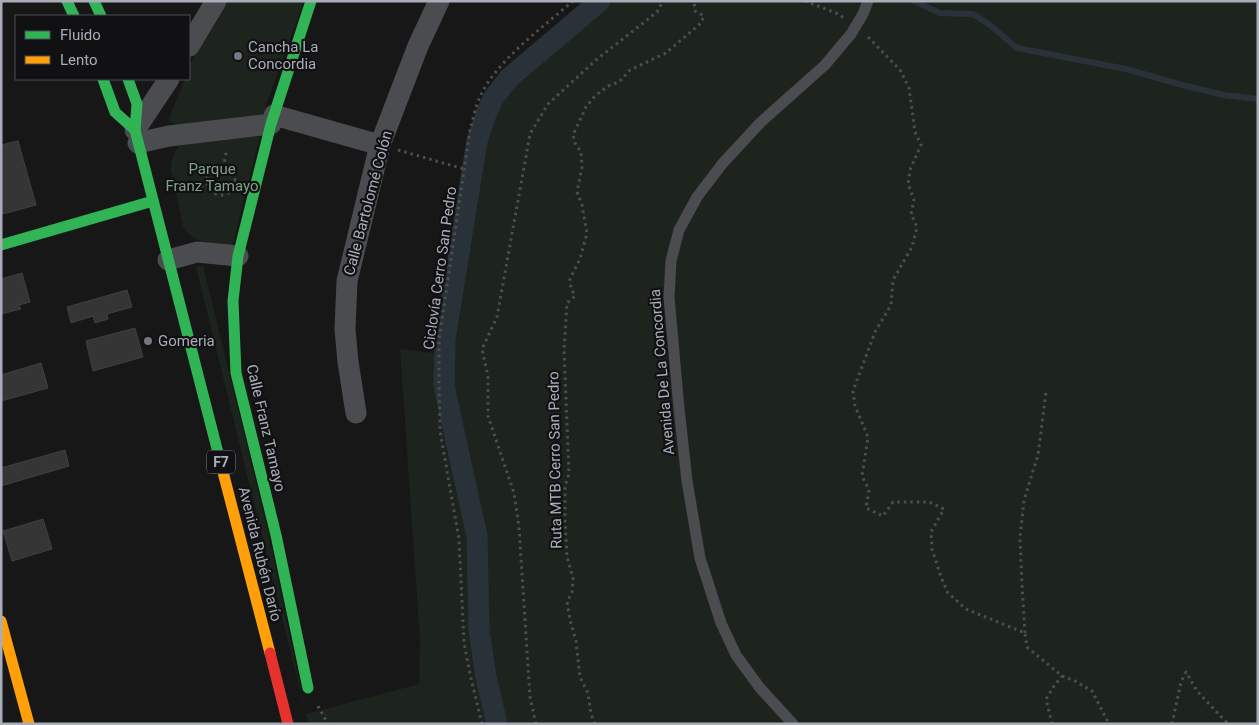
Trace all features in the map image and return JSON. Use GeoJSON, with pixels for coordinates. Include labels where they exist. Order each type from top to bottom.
{"type":"FeatureCollection","features":[{"type":"Feature","properties":{"kind":"main road"},"geometry":{"type":"LineString","coordinates":[[68,1],[74,15]]}},
{"type":"Feature","properties":{"kind":"main road"},"geometry":{"type":"LineString","coordinates":[[94,1],[101,15]]}},
{"type":"Feature","properties":{"kind":"main road","name":"Calle Franz Tamayo"},"geometry":{"type":"LineString","coordinates":[[308,688],[276,534],[236,373],[233,301],[238,256],[273,120],[311,1]]}},
{"type":"Feature","properties":{"kind":"main road"},"geometry":{"type":"LineString","coordinates":[[103,80],[115,112],[136,137]]}},
{"type":"Feature","properties":{"kind":"main road","name":"Avenida Rubén Darío"},"geometry":{"type":"LineString","coordinates":[[128,80],[138,104],[136,137],[288,724]]}},
{"type":"Feature","properties":{"kind":"main road"},"geometry":{"type":"LineString","coordinates":[[1,245],[153,201]]}},
{"type":"Feature","properties":{"kind":"main road"},"geometry":{"type":"LineString","coordinates":[[1,621],[29,724]]}},
{"type":"Feature","properties":{"kind":"street"},"geometry":{"type":"LineString","coordinates":[[190,44],[216,1]]}},
{"type":"Feature","properties":{"kind":"street","name":"Calle Bartolomé Colón"},"geometry":{"type":"LineString","coordinates":[[356,413],[345,329],[346,280],[380,145],[418,46],[439,1]]}},
{"type":"Feature","properties":{"kind":"street"},"geometry":{"type":"LineString","coordinates":[[136,137],[168,80]]}},
{"type":"Feature","properties":{"kind":"street"},"geometry":{"type":"LineString","coordinates":[[136,137],[169,136],[273,120],[380,145]]}},
{"type":"Feature","properties":{"kind":"street"},"geometry":{"type":"LineString","coordinates":[[168,260],[196,252],[238,256]]}},
{"type":"Feature","properties":{"kind":"lane","name":"Avenida De La Concordia"},"geometry":{"type":"LineString","coordinates":[[793,724],[760,688],[736,655],[722,623],[700,558],[687,481],[678,408],[669,297],[671,261],[679,230],[697,197],[723,163],[760,123],[825,65],[851,34],[863,14],[868,1]]}},
{"type":"Feature","properties":{"kind":"path","name":"Ciclovía Cerro San Pedro"},"geometry":{"type":"LineString","coordinates":[[482,724],[464,643],[458,539],[440,431],[439,340],[470,130],[480,97],[491,78],[513,53],[573,1]]}},
{"type":"Feature","properties":{"kind":"path"},"geometry":{"type":"LineString","coordinates":[[536,724],[530,696],[514,492],[488,416],[488,376],[482,349],[497,318],[530,134],[548,104],[596,60],[657,12],[663,1]]}},
{"type":"Feature","properties":{"kind":"path","name":"Ruta MTB Cerro San Pedro"},"geometry":{"type":"LineString","coordinates":[[595,724],[591,714],[588,694],[580,677],[576,641],[567,602],[572,592],[573,578],[567,557],[565,522],[565,486],[569,474],[564,350],[567,303],[575,296],[571,288],[570,279],[580,259],[587,233],[582,205],[577,192],[582,167],[581,152],[575,143],[573,135],[586,108],[595,96],[608,86],[619,82],[630,70],[666,53],[701,23],[704,16],[695,11],[694,1]]}},
{"type":"Feature","properties":{"kind":"path"},"geometry":{"type":"LineString","coordinates":[[805,1],[836,13],[856,25],[900,70],[909,88],[915,132],[921,145],[910,170],[908,184],[914,200],[910,214],[917,227],[912,247],[893,280],[892,305],[875,332],[853,391],[855,406],[868,437],[862,476],[869,490],[866,508],[883,516],[893,502],[929,502],[944,509],[932,532],[932,549],[940,576],[948,593],[966,609],[1025,633]]}},
{"type":"Feature","properties":{"kind":"path"},"geometry":{"type":"LineString","coordinates":[[380,145],[464,169]]}},
{"type":"Feature","properties":{"kind":"path"},"geometry":{"type":"LineString","coordinates":[[218,168],[231,171],[235,179],[235,184],[230,192],[222,195],[213,192],[208,185],[207,180],[211,172],[218,168]]}},
{"type":"Feature","properties":{"kind":"path"},"geometry":{"type":"LineString","coordinates":[[175,190],[208,185]]}},
{"type":"Feature","properties":{"kind":"path"},"geometry":{"type":"LineString","coordinates":[[1046,392],[1038,455],[1024,500],[1020,538],[1027,648],[1062,676],[1092,691],[1109,724]]}},
{"type":"Feature","properties":{"kind":"path"},"geometry":{"type":"LineString","coordinates":[[1172,724],[1179,689],[1186,672],[1197,691],[1228,724]]}},
{"type":"Feature","properties":{"kind":"path"},"geometry":{"type":"LineString","coordinates":[[1052,724],[1046,699],[1062,676]]}},
{"type":"Feature","properties":{"kind":"green space","name":"Parque Franz Tamayo"},"geometry":{"type":"Polygon","coordinates":[[[225,1],[304,1],[262,116],[179,126],[168,120],[185,80],[190,80],[190,69],[193,59],[207,28],[225,1]]]}},
{"type":"Feature","properties":{"kind":"green space"},"geometry":{"type":"Polygon","coordinates":[[[609,1],[1258,1],[1258,724],[309,724],[306,714],[419,684],[420,640],[400,349],[449,355],[484,139],[497,102],[535,60],[609,1]]]}},
{"type":"Feature","properties":{"kind":"green space","name":"Parque Franz Tamayo"},"geometry":{"type":"Polygon","coordinates":[[[260,136],[232,247],[198,240],[187,232],[183,226],[171,170],[174,156],[181,142],[260,136]]]}},
{"type":"Feature","properties":{"kind":"green space"},"geometry":{"type":"Polygon","coordinates":[[[203,266],[268,532],[306,714],[196,267],[203,266]]]}},
{"type":"Feature","properties":{"kind":"building"},"geometry":{"type":"Polygon","coordinates":[[[18,141],[36,205],[3,214],[1,209],[1,145],[18,141]]]}},
{"type":"Feature","properties":{"kind":"building"},"geometry":{"type":"Polygon","coordinates":[[[22,273],[30,302],[19,305],[21,309],[1,314],[1,279],[22,273]]]}},
{"type":"Feature","properties":{"kind":"building"},"geometry":{"type":"Polygon","coordinates":[[[127,290],[132,307],[107,314],[108,319],[95,323],[93,316],[71,323],[67,307],[127,290]]]}},
{"type":"Feature","properties":{"kind":"building"},"geometry":{"type":"Polygon","coordinates":[[[135,328],[143,357],[93,371],[86,341],[135,328]]]}},
{"type":"Feature","properties":{"kind":"building"},"geometry":{"type":"Polygon","coordinates":[[[41,363],[48,388],[1,401],[1,375],[41,363]]]}},
{"type":"Feature","properties":{"kind":"building"},"geometry":{"type":"Polygon","coordinates":[[[65,450],[69,466],[1,486],[1,468],[65,450]]]}},
{"type":"Feature","properties":{"kind":"building"},"geometry":{"type":"Polygon","coordinates":[[[43,519],[52,549],[12,561],[3,531],[43,519]]]}},
{"type":"Feature","properties":{"kind":"waterway"},"geometry":{"type":"LineString","coordinates":[[497,724],[486,677],[479,630],[477,536],[444,386],[445,339],[477,141],[486,114],[494,97],[509,78],[600,1]]}},
{"type":"Feature","properties":{"kind":"waterway"},"geometry":{"type":"LineString","coordinates":[[914,1],[940,13],[973,14],[990,25],[1017,48],[1126,69],[1224,95],[1258,99]]}},
{"type":"Feature","properties":{"kind":"traffic: fast"},"geometry":{"type":"LineString","coordinates":[[67,1],[74,15]]}},
{"type":"Feature","properties":{"kind":"traffic: fast"},"geometry":{"type":"LineString","coordinates":[[94,1],[101,15]]}},
{"type":"Feature","properties":{"kind":"traffic: fast"},"geometry":{"type":"LineString","coordinates":[[308,688],[276,535],[236,373],[233,301],[238,256],[271,124],[311,1]]}},
{"type":"Feature","properties":{"kind":"traffic: fast"},"geometry":{"type":"LineString","coordinates":[[103,80],[115,112],[135,130]]}},
{"type":"Feature","properties":{"kind":"traffic: fast"},"geometry":{"type":"LineString","coordinates":[[128,80],[137,104],[135,130],[224,476]]}},
{"type":"Feature","properties":{"kind":"traffic: fast"},"geometry":{"type":"LineString","coordinates":[[1,245],[153,201]]}},
{"type":"Feature","properties":{"kind":"traffic: slow"},"geometry":{"type":"LineString","coordinates":[[224,476],[270,653]]}},
{"type":"Feature","properties":{"kind":"traffic: slow"},"geometry":{"type":"LineString","coordinates":[[1,621],[29,724]]}},
{"type":"Feature","properties":{"kind":"traffic: jam"},"geometry":{"type":"LineString","coordinates":[[270,653],[288,724]]}},
{"type":"Feature","properties":{"kind":"place","name":"Cancha La Concordia"},"geometry":{"type":"Point","coordinates":[238,56]}},
{"type":"Feature","properties":{"kind":"place","name":"Gomeria"},"geometry":{"type":"Point","coordinates":[148,341]}}]}
